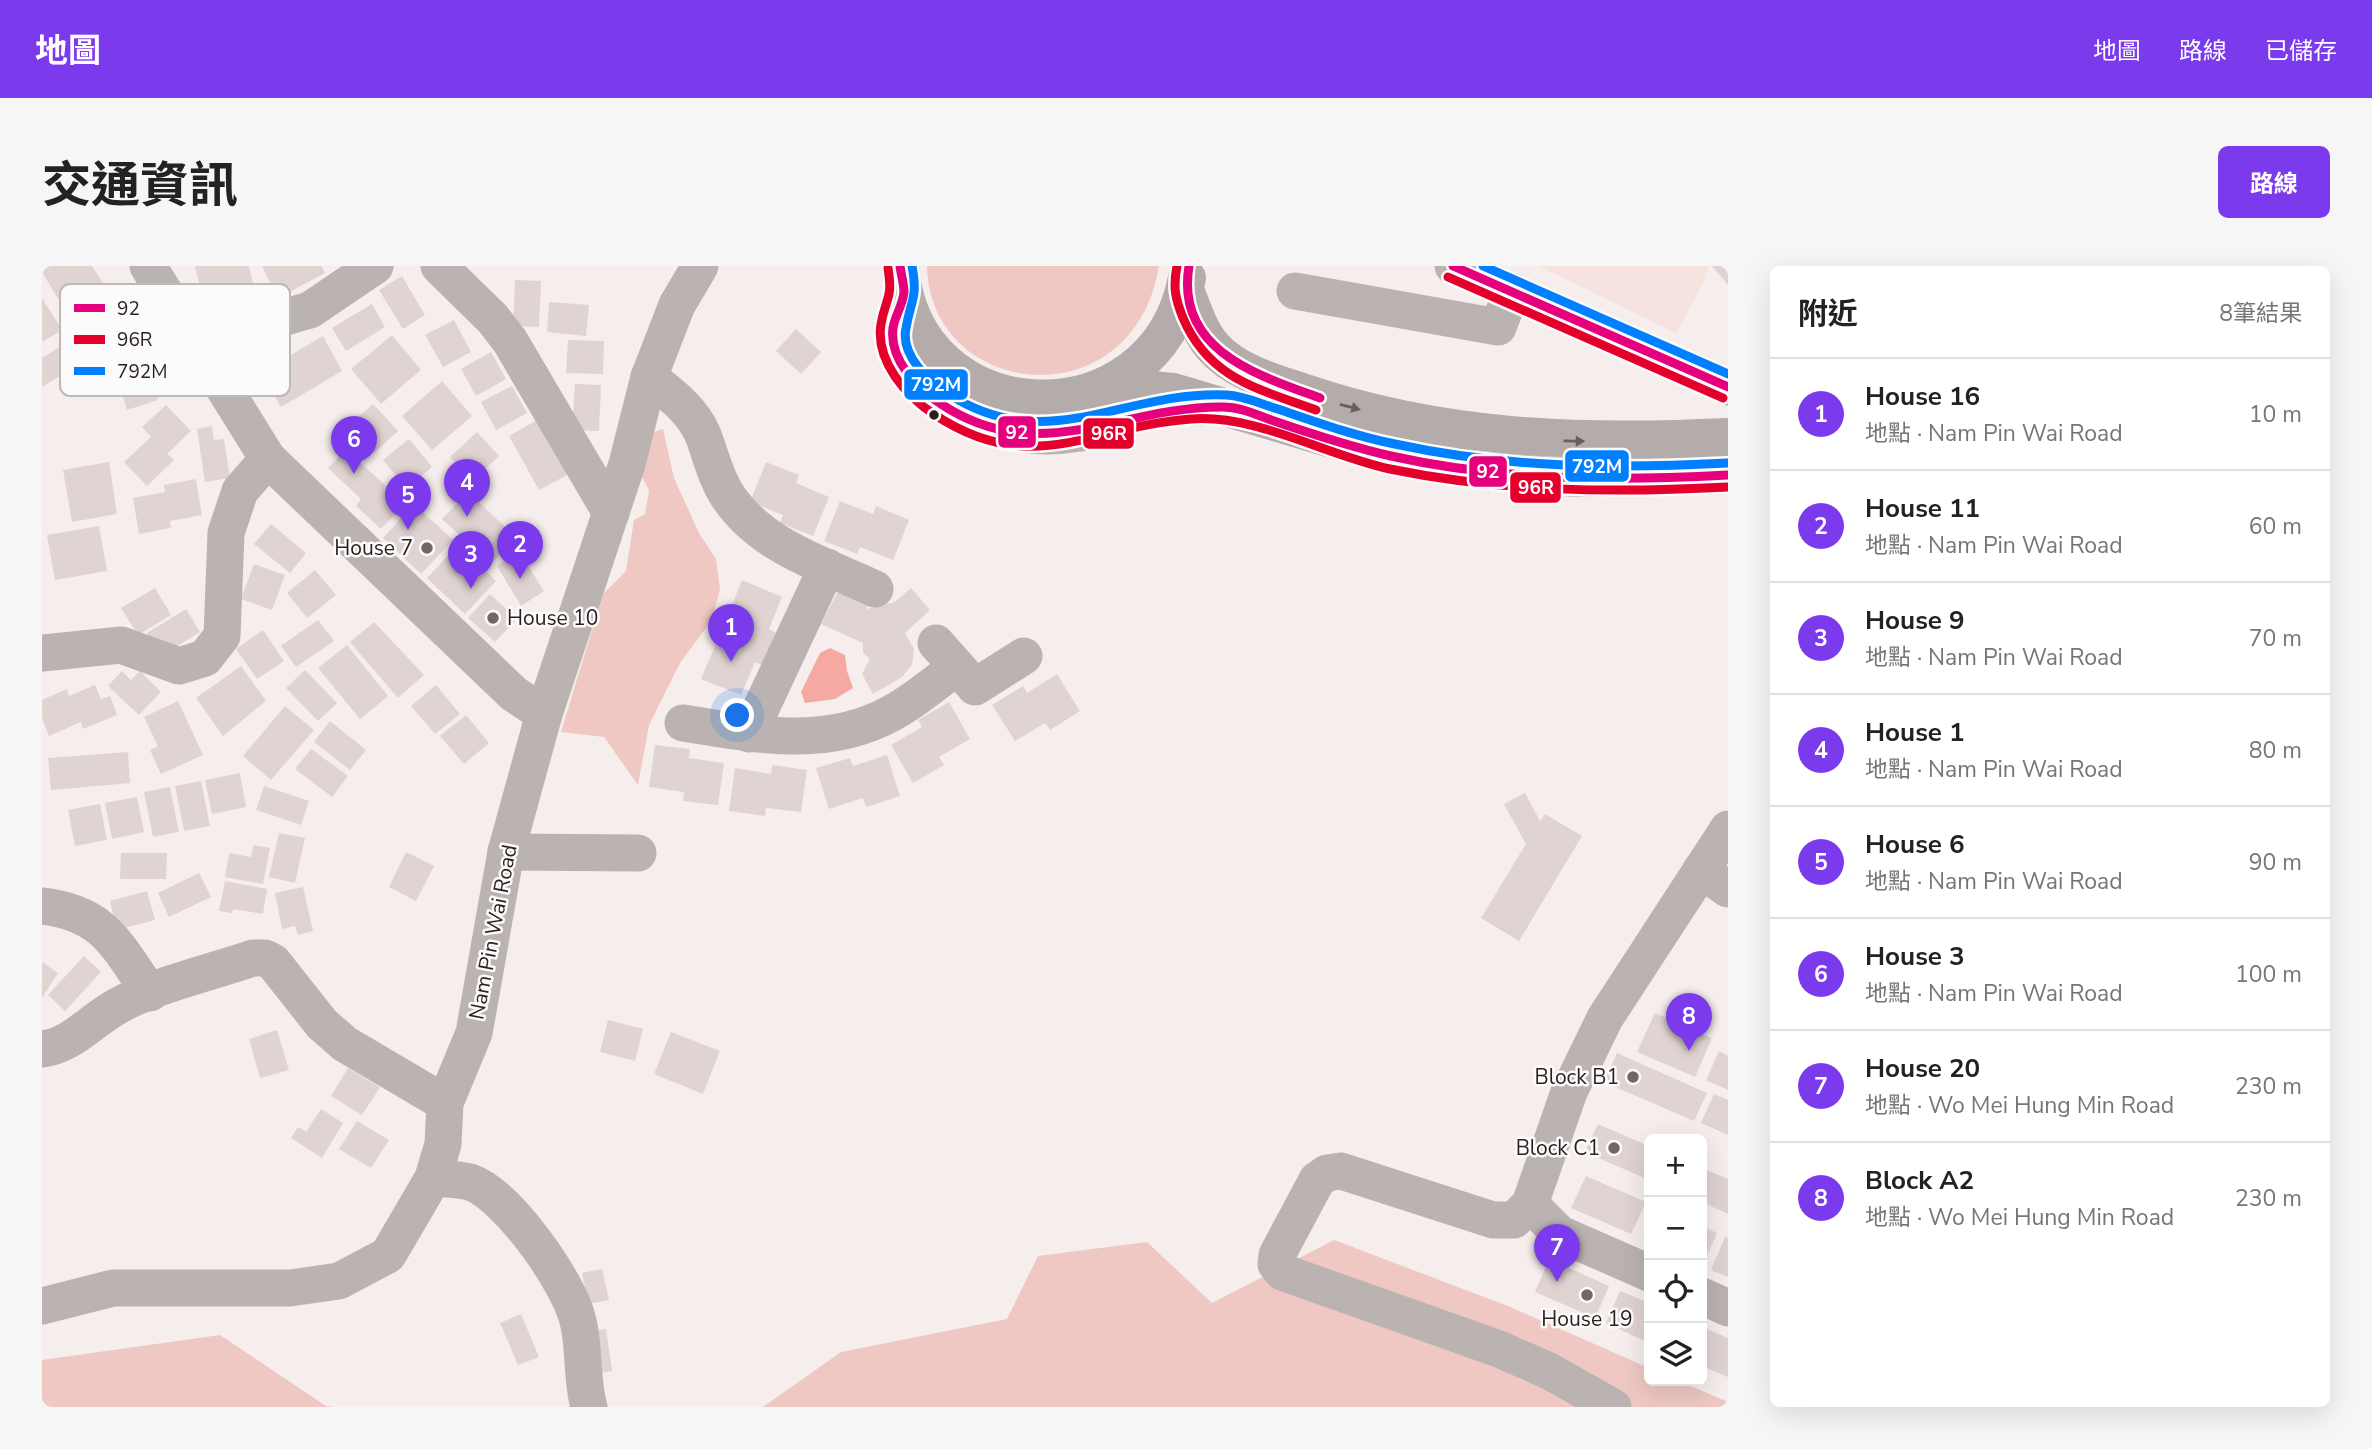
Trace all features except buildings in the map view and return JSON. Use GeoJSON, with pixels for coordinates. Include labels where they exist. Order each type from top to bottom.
{"type":"FeatureCollection","features":[{"type":"Feature","properties":{"kind":"main road"},"geometry":{"type":"LineString","coordinates":[[900,274],[922,335],[953,369],[994,392],[1016,398],[1051,400],[1086,394],[1107,386],[1138,366],[1157,346],[1172,324],[1187,278]]}},
{"type":"Feature","properties":{"kind":"main road"},"geometry":{"type":"LineString","coordinates":[[1187,278],[1202,331],[1213,347],[1229,361],[1274,383],[1375,414],[1475,433],[1569,441],[1728,437]]}},
{"type":"Feature","properties":{"kind":"main road"},"geometry":{"type":"LineString","coordinates":[[1107,386],[1174,392],[1382,454],[1487,471],[1577,478],[1728,475]]}},
{"type":"Feature","properties":{"kind":"street"},"geometry":{"type":"LineString","coordinates":[[148,266],[159,284]]}},
{"type":"Feature","properties":{"kind":"street"},"geometry":{"type":"LineString","coordinates":[[290,316],[310,310],[375,266]]}},
{"type":"Feature","properties":{"kind":"street","name":"Nam Pin Wai Road"},"geometry":{"type":"LineString","coordinates":[[42,1306],[113,1288],[289,1288],[339,1281],[388,1255],[433,1178],[443,1144],[445,1103],[474,1033],[506,852],[544,714],[611,513],[649,377],[677,305],[700,266]]}},
{"type":"Feature","properties":{"kind":"street"},"geometry":{"type":"LineString","coordinates":[[1453,266],[1728,387]]}},
{"type":"Feature","properties":{"kind":"street"},"geometry":{"type":"LineString","coordinates":[[447,272],[510,341],[611,513]]}},
{"type":"Feature","properties":{"kind":"street"},"geometry":{"type":"LineString","coordinates":[[900,274],[893,344],[900,359],[922,388],[942,405],[988,427],[1010,433],[1080,433],[1170,407],[1230,407]]}},
{"type":"Feature","properties":{"kind":"street"},"geometry":{"type":"LineString","coordinates":[[1295,291],[1498,327],[1511,291]]}},
{"type":"Feature","properties":{"kind":"street"},"geometry":{"type":"LineString","coordinates":[[649,377],[679,400],[692,416],[702,434],[716,476],[740,513],[773,541],[875,589]]}},
{"type":"Feature","properties":{"kind":"street"},"geometry":{"type":"LineString","coordinates":[[228,396],[268,459],[514,694],[544,714]]}},
{"type":"Feature","properties":{"kind":"street"},"geometry":{"type":"LineString","coordinates":[[42,653],[121,645],[179,666],[205,658],[222,636],[226,533],[240,491],[268,459]]}},
{"type":"Feature","properties":{"kind":"street"},"geometry":{"type":"LineString","coordinates":[[749,734],[827,567]]}},
{"type":"Feature","properties":{"kind":"street"},"geometry":{"type":"LineString","coordinates":[[683,723],[749,734],[807,738],[852,730],[895,712],[946,655],[975,687],[1024,656]]}},
{"type":"Feature","properties":{"kind":"street"},"geometry":{"type":"LineString","coordinates":[[1522,1212],[1569,1092],[1605,1018],[1714,879],[1728,829]]}},
{"type":"Feature","properties":{"kind":"street"},"geometry":{"type":"LineString","coordinates":[[506,852],[638,853]]}},
{"type":"Feature","properties":{"kind":"street"},"geometry":{"type":"LineString","coordinates":[[42,906],[88,916],[114,942],[150,993]]}},
{"type":"Feature","properties":{"kind":"street"},"geometry":{"type":"LineString","coordinates":[[42,1049],[72,1038],[117,1006],[253,958],[265,958],[273,962],[322,1024],[345,1044],[445,1103]]}},
{"type":"Feature","properties":{"kind":"street"},"geometry":{"type":"LineString","coordinates":[[1614,1407],[1549,1371],[1499,1349],[1282,1272],[1276,1264],[1277,1255],[1317,1180],[1327,1173],[1341,1171],[1493,1220],[1522,1212],[1560,1234],[1644,1271]]}},
{"type":"Feature","properties":{"kind":"street"},"geometry":{"type":"LineString","coordinates":[[433,1178],[471,1182],[498,1200],[528,1235],[554,1272],[571,1300],[579,1322],[589,1407]]}},
{"type":"Feature","properties":{"kind":"street"},"geometry":{"type":"LineString","coordinates":[[1707,1298],[1728,1308]]}},
{"type":"Feature","properties":{"kind":"shaded area"},"geometry":{"type":"Polygon","coordinates":[[[927,266],[1159,266],[1142,316],[1112,351],[1075,370],[1034,375],[995,366],[961,344],[937,311],[927,266]]]}},
{"type":"Feature","properties":{"kind":"shaded area"},"geometry":{"type":"Polygon","coordinates":[[[1539,266],[1708,266],[1704,282],[1676,333],[1539,266]]]}},
{"type":"Feature","properties":{"kind":"shaded area"},"geometry":{"type":"Polygon","coordinates":[[[663,429],[674,478],[699,533],[716,559],[720,590],[711,621],[680,663],[649,725],[638,785],[604,737],[561,732],[603,594],[626,571],[634,520],[645,514],[649,490],[638,470],[649,434],[663,429]]]}},
{"type":"Feature","properties":{"kind":"shaded area"},"geometry":{"type":"Polygon","coordinates":[[[830,648],[845,655],[853,688],[835,699],[805,703],[801,692],[820,653],[830,648]]]}},
{"type":"Feature","properties":{"kind":"shaded area"},"geometry":{"type":"Polygon","coordinates":[[[1334,1240],[1508,1306],[1644,1366],[1644,1386],[1691,1386],[1728,1402],[1728,1407],[763,1407],[841,1352],[1007,1319],[1038,1256],[1147,1242],[1212,1303],[1334,1240]]]}},
{"type":"Feature","properties":{"kind":"shaded area"},"geometry":{"type":"Polygon","coordinates":[[[220,1335],[326,1406],[333,1407],[42,1407],[42,1360],[220,1335]]]}},
{"type":"Feature","properties":{"kind":"transit line","name":"92"},"geometry":{"type":"LineString","coordinates":[[900,266],[904,292],[894,323],[893,340],[895,351],[906,372],[941,404],[977,423],[1012,432],[1080,430],[1185,409],[1230,407],[1376,452],[1475,470],[1517,475],[1601,478],[1728,475]]}},
{"type":"Feature","properties":{"kind":"transit line","name":"792M"},"geometry":{"type":"LineString","coordinates":[[912,266],[914,292],[905,338],[912,358],[925,375],[950,395],[986,413],[1020,420],[1053,421],[1189,396],[1227,395],[1380,441],[1478,458],[1602,466],[1727,463]]}},
{"type":"Feature","properties":{"kind":"transit line","name":"96R"},"geometry":{"type":"LineString","coordinates":[[1177,266],[1175,286],[1180,311],[1194,339],[1207,355],[1238,379],[1316,410]]}},
{"type":"Feature","properties":{"kind":"transit line","name":"92"},"geometry":{"type":"LineString","coordinates":[[1189,266],[1188,295],[1195,319],[1208,339],[1247,368],[1320,398]]}},
{"type":"Feature","properties":{"kind":"transit line","name":"92"},"geometry":{"type":"LineString","coordinates":[[1453,266],[1728,387]]}},
{"type":"Feature","properties":{"kind":"transit line","name":"792M"},"geometry":{"type":"LineString","coordinates":[[1483,266],[1728,374]]}},
{"type":"Feature","properties":{"kind":"transit line","name":"96R"},"geometry":{"type":"LineString","coordinates":[[888,268],[889,292],[880,338],[888,364],[895,376],[913,398],[935,415],[970,434],[1002,444],[1062,444],[1155,423],[1216,419],[1265,429],[1365,463],[1432,477],[1558,489],[1728,487]]}},
{"type":"Feature","properties":{"kind":"transit line","name":"96R"},"geometry":{"type":"LineString","coordinates":[[1448,277],[1723,398]]}},
{"type":"Feature","properties":{"kind":"place","name":"House 3"},"geometry":{"type":"Point","coordinates":[354,474]}},
{"type":"Feature","properties":{"kind":"place","name":"House 1"},"geometry":{"type":"Point","coordinates":[467,517]}},
{"type":"Feature","properties":{"kind":"place","name":"House 6"},"geometry":{"type":"Point","coordinates":[408,530]}},
{"type":"Feature","properties":{"kind":"place","name":"House 7"},"geometry":{"type":"Point","coordinates":[427,548]}},
{"type":"Feature","properties":{"kind":"place","name":"House 11"},"geometry":{"type":"Point","coordinates":[520,579]}},
{"type":"Feature","properties":{"kind":"place","name":"House 9"},"geometry":{"type":"Point","coordinates":[471,589]}},
{"type":"Feature","properties":{"kind":"place","name":"House 10"},"geometry":{"type":"Point","coordinates":[493,618]}},
{"type":"Feature","properties":{"kind":"place","name":"House 16"},"geometry":{"type":"Point","coordinates":[731,662]}},
{"type":"Feature","properties":{"kind":"place","name":"Block A2"},"geometry":{"type":"Point","coordinates":[1689,1051]}},
{"type":"Feature","properties":{"kind":"place","name":"Block B1"},"geometry":{"type":"Point","coordinates":[1633,1077]}},
{"type":"Feature","properties":{"kind":"place","name":"Block C1"},"geometry":{"type":"Point","coordinates":[1614,1148]}},
{"type":"Feature","properties":{"kind":"place","name":"House 20"},"geometry":{"type":"Point","coordinates":[1557,1282]}},
{"type":"Feature","properties":{"kind":"place","name":"House 19"},"geometry":{"type":"Point","coordinates":[1587,1295]}}]}
